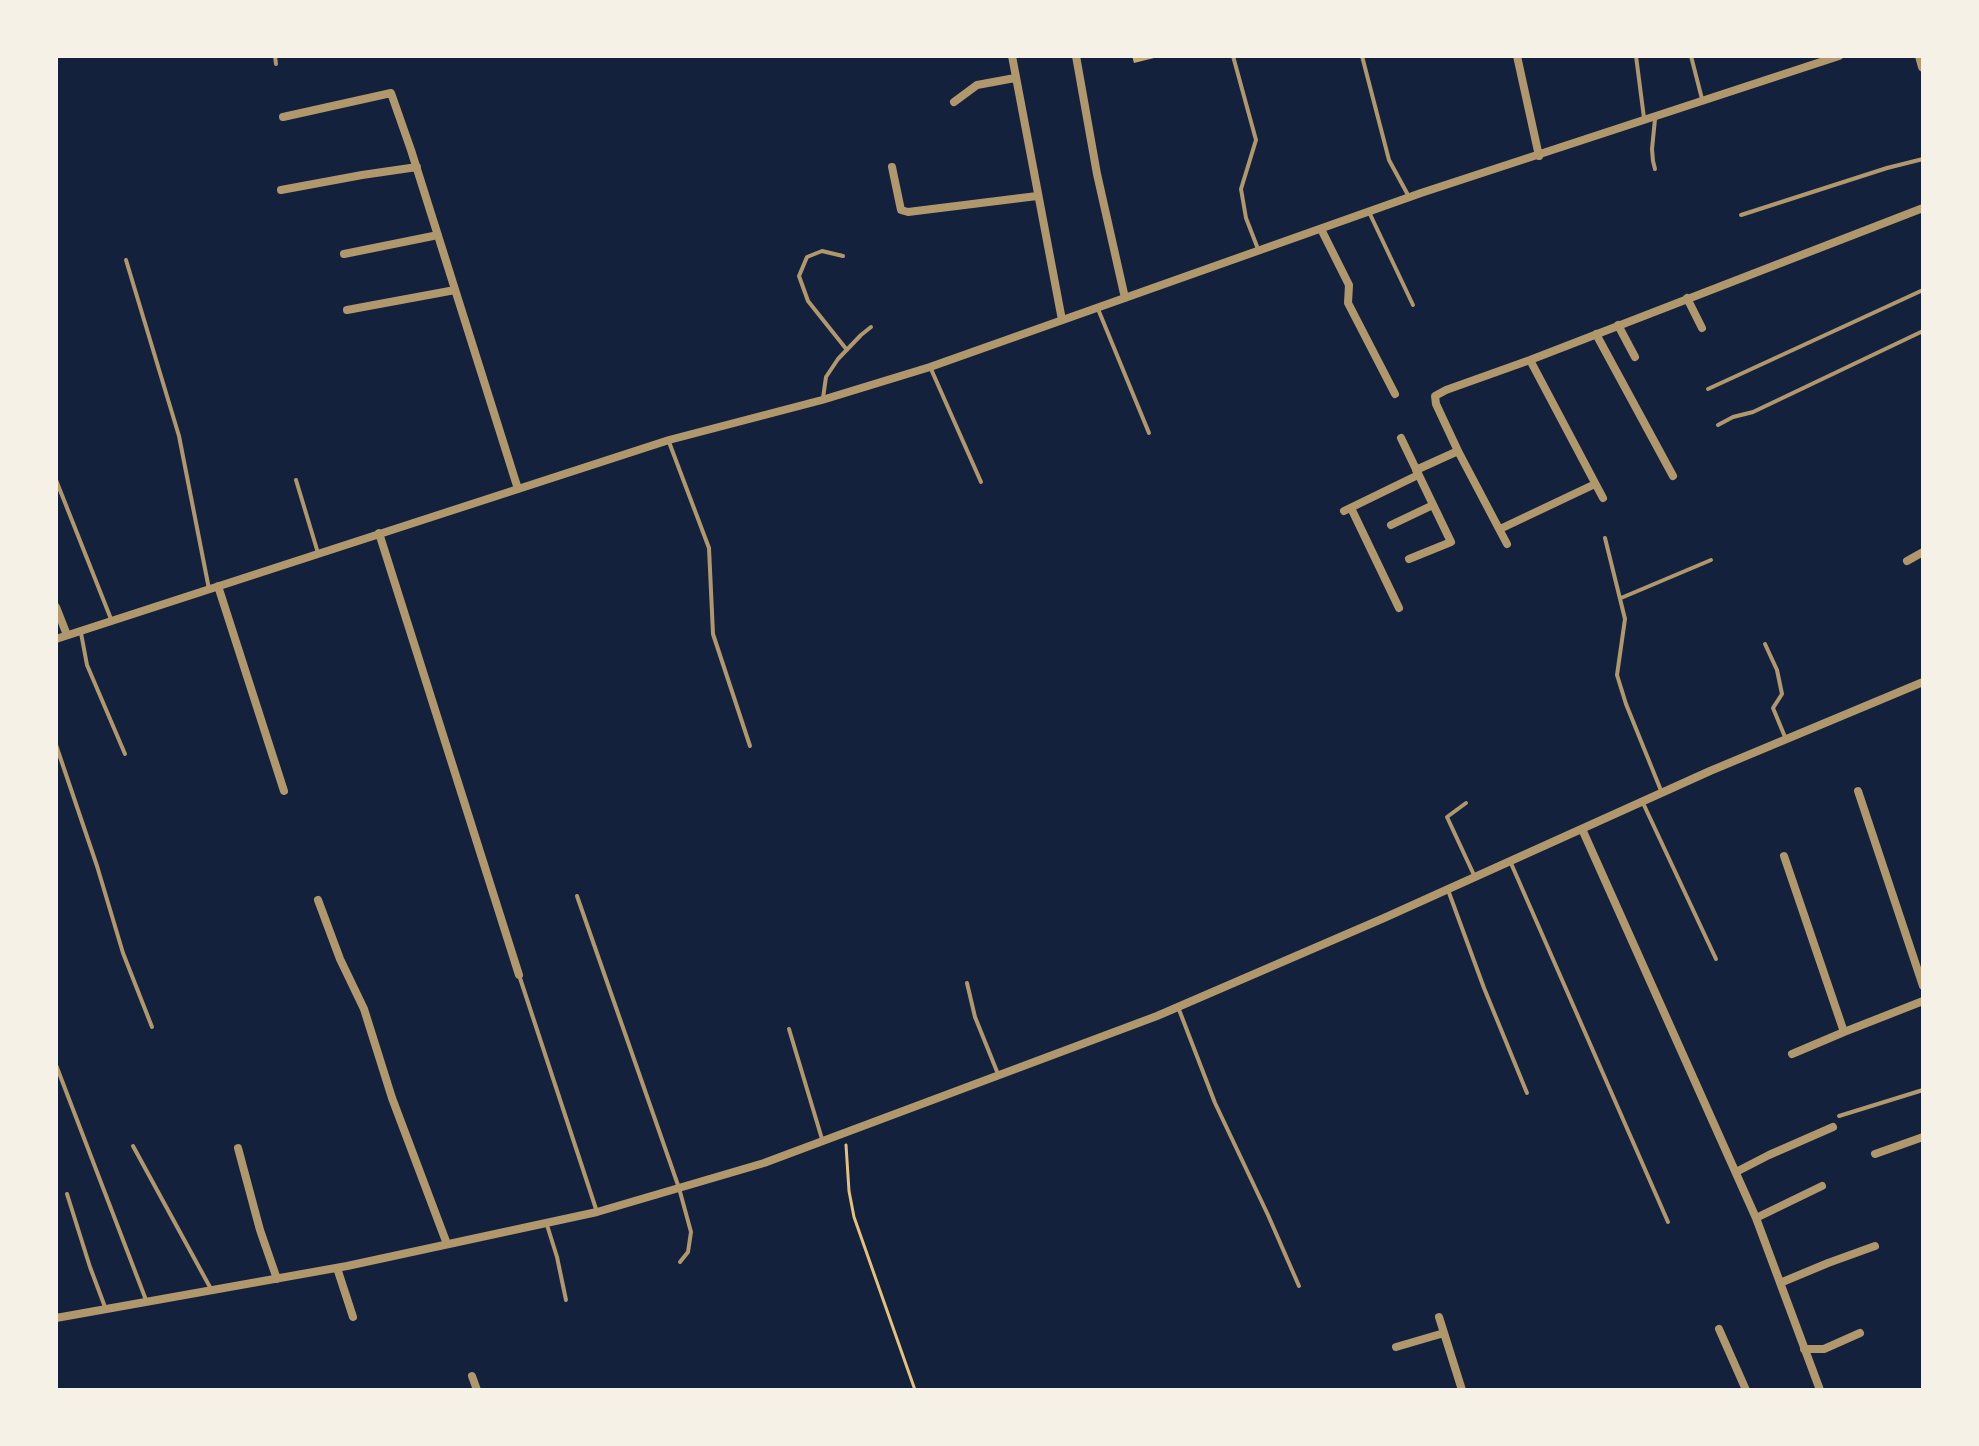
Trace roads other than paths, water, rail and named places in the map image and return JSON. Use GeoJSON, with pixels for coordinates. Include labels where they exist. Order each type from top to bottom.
{"type":"FeatureCollection","features":[{"type":"Feature","properties":{"kind":"street"},"geometry":{"type":"LineString","coordinates":[[1012,56],[1062,320]]}},
{"type":"Feature","properties":{"kind":"street"},"geometry":{"type":"LineString","coordinates":[[1076,56],[1097,174],[1125,298]]}},
{"type":"Feature","properties":{"kind":"street"},"geometry":{"type":"LineString","coordinates":[[1517,56],[1539,156]]}},
{"type":"Feature","properties":{"kind":"street"},"geometry":{"type":"LineString","coordinates":[[56,639],[669,440],[822,400],[930,367],[1409,197],[1839,56]]}},
{"type":"Feature","properties":{"kind":"street"},"geometry":{"type":"LineString","coordinates":[[1920,56],[1923,67]]}},
{"type":"Feature","properties":{"kind":"street"},"geometry":{"type":"LineString","coordinates":[[954,102],[977,85],[1015,78]]}},
{"type":"Feature","properties":{"kind":"street"},"geometry":{"type":"LineString","coordinates":[[283,117],[391,93],[518,489]]}},
{"type":"Feature","properties":{"kind":"street"},"geometry":{"type":"LineString","coordinates":[[281,190],[417,167]]}},
{"type":"Feature","properties":{"kind":"street"},"geometry":{"type":"LineString","coordinates":[[892,167],[901,210],[908,212],[1037,196]]}},
{"type":"Feature","properties":{"kind":"street"},"geometry":{"type":"LineString","coordinates":[[1507,544],[1458,451],[1435,396],[1923,208]]}},
{"type":"Feature","properties":{"kind":"street"},"geometry":{"type":"LineString","coordinates":[[1321,229],[1349,285],[1348,303],[1395,394]]}},
{"type":"Feature","properties":{"kind":"street"},"geometry":{"type":"LineString","coordinates":[[344,254],[438,235]]}},
{"type":"Feature","properties":{"kind":"street"},"geometry":{"type":"LineString","coordinates":[[347,310],[455,290]]}},
{"type":"Feature","properties":{"kind":"street"},"geometry":{"type":"LineString","coordinates":[[1687,298],[1702,328]]}},
{"type":"Feature","properties":{"kind":"street"},"geometry":{"type":"LineString","coordinates":[[1618,325],[1635,357]]}},
{"type":"Feature","properties":{"kind":"street"},"geometry":{"type":"LineString","coordinates":[[1596,334],[1673,476]]}},
{"type":"Feature","properties":{"kind":"street"},"geometry":{"type":"LineString","coordinates":[[1530,360],[1603,498]]}},
{"type":"Feature","properties":{"kind":"street"},"geometry":{"type":"LineString","coordinates":[[1401,438],[1451,542],[1409,559]]}},
{"type":"Feature","properties":{"kind":"street"},"geometry":{"type":"LineString","coordinates":[[1399,608],[1347,510],[1458,451]]}},
{"type":"Feature","properties":{"kind":"street"},"geometry":{"type":"LineString","coordinates":[[1500,529],[1595,484]]}},
{"type":"Feature","properties":{"kind":"street"},"geometry":{"type":"LineString","coordinates":[[1391,525],[1433,505]]}},
{"type":"Feature","properties":{"kind":"street"},"geometry":{"type":"LineString","coordinates":[[379,533],[519,975]]}},
{"type":"Feature","properties":{"kind":"street"},"geometry":{"type":"LineString","coordinates":[[1907,561],[1923,552]]}},
{"type":"Feature","properties":{"kind":"street"},"geometry":{"type":"LineString","coordinates":[[214,587],[284,791]]}},
{"type":"Feature","properties":{"kind":"street"},"geometry":{"type":"LineString","coordinates":[[56,607],[67,635]]}},
{"type":"Feature","properties":{"kind":"street"},"geometry":{"type":"LineString","coordinates":[[56,1318],[337,1268],[547,1223],[597,1212],[764,1163],[1178,1007],[1448,890],[1642,801],[1923,682]]}},
{"type":"Feature","properties":{"kind":"street"},"geometry":{"type":"LineString","coordinates":[[1858,791],[1923,986]]}},
{"type":"Feature","properties":{"kind":"street"},"geometry":{"type":"LineString","coordinates":[[1582,829],[1756,1218],[1820,1390]]}},
{"type":"Feature","properties":{"kind":"street"},"geometry":{"type":"LineString","coordinates":[[1784,856],[1844,1032]]}},
{"type":"Feature","properties":{"kind":"street"},"geometry":{"type":"LineString","coordinates":[[318,900],[340,959],[364,1009],[392,1098],[447,1244]]}},
{"type":"Feature","properties":{"kind":"street"},"geometry":{"type":"LineString","coordinates":[[1792,1054],[1923,1001]]}},
{"type":"Feature","properties":{"kind":"street"},"geometry":{"type":"LineString","coordinates":[[1736,1172],[1833,1127]]}},
{"type":"Feature","properties":{"kind":"street"},"geometry":{"type":"LineString","coordinates":[[1875,1154],[1923,1137]]}},
{"type":"Feature","properties":{"kind":"street"},"geometry":{"type":"LineString","coordinates":[[238,1148],[277,1279]]}},
{"type":"Feature","properties":{"kind":"street"},"geometry":{"type":"LineString","coordinates":[[1756,1218],[1822,1186]]}},
{"type":"Feature","properties":{"kind":"street"},"geometry":{"type":"LineString","coordinates":[[1780,1283],[1875,1246]]}},
{"type":"Feature","properties":{"kind":"street"},"geometry":{"type":"LineString","coordinates":[[337,1268],[353,1317]]}},
{"type":"Feature","properties":{"kind":"street"},"geometry":{"type":"LineString","coordinates":[[1439,1317],[1462,1390]]}},
{"type":"Feature","properties":{"kind":"street"},"geometry":{"type":"LineString","coordinates":[[1719,1329],[1746,1390]]}},
{"type":"Feature","properties":{"kind":"street"},"geometry":{"type":"LineString","coordinates":[[1396,1347],[1444,1333]]}},
{"type":"Feature","properties":{"kind":"street"},"geometry":{"type":"LineString","coordinates":[[1804,1349],[1824,1349],[1860,1333]]}},
{"type":"Feature","properties":{"kind":"street"},"geometry":{"type":"LineString","coordinates":[[472,1376],[477,1390]]}},
{"type":"Feature","properties":{"kind":"lane"},"geometry":{"type":"LineString","coordinates":[[275,56],[276,64]]}},
{"type":"Feature","properties":{"kind":"lane"},"geometry":{"type":"LineString","coordinates":[[1233,56],[1256,140],[1241,189],[1246,218],[1259,251]]}},
{"type":"Feature","properties":{"kind":"lane"},"geometry":{"type":"LineString","coordinates":[[1362,56],[1389,160],[1409,197]]}},
{"type":"Feature","properties":{"kind":"lane"},"geometry":{"type":"LineString","coordinates":[[1636,56],[1644,120]]}},
{"type":"Feature","properties":{"kind":"lane"},"geometry":{"type":"LineString","coordinates":[[1691,56],[1703,101]]}},
{"type":"Feature","properties":{"kind":"lane"},"geometry":{"type":"LineString","coordinates":[[1655,116],[1652,149],[1655,169]]}},
{"type":"Feature","properties":{"kind":"lane"},"geometry":{"type":"LineString","coordinates":[[1741,215],[1923,159]]}},
{"type":"Feature","properties":{"kind":"lane"},"geometry":{"type":"LineString","coordinates":[[1369,212],[1413,305]]}},
{"type":"Feature","properties":{"kind":"lane"},"geometry":{"type":"LineString","coordinates":[[843,256],[822,251],[807,257],[799,276],[808,301],[847,350]]}},
{"type":"Feature","properties":{"kind":"lane"},"geometry":{"type":"LineString","coordinates":[[126,260],[179,436],[214,587]]}},
{"type":"Feature","properties":{"kind":"lane"},"geometry":{"type":"LineString","coordinates":[[1708,389],[1923,290]]}},
{"type":"Feature","properties":{"kind":"lane"},"geometry":{"type":"LineString","coordinates":[[1098,308],[1149,433]]}},
{"type":"Feature","properties":{"kind":"lane"},"geometry":{"type":"LineString","coordinates":[[822,400],[826,377],[847,350],[871,327]]}},
{"type":"Feature","properties":{"kind":"lane"},"geometry":{"type":"LineString","coordinates":[[1718,425],[1753,412],[1923,331]]}},
{"type":"Feature","properties":{"kind":"lane"},"geometry":{"type":"LineString","coordinates":[[930,367],[981,482]]}},
{"type":"Feature","properties":{"kind":"lane"},"geometry":{"type":"LineString","coordinates":[[669,440],[709,548],[713,634],[750,746]]}},
{"type":"Feature","properties":{"kind":"lane"},"geometry":{"type":"LineString","coordinates":[[56,480],[112,621]]}},
{"type":"Feature","properties":{"kind":"lane"},"geometry":{"type":"LineString","coordinates":[[296,480],[318,553]]}},
{"type":"Feature","properties":{"kind":"lane"},"geometry":{"type":"LineString","coordinates":[[1605,538],[1625,619],[1617,675],[1662,793]]}},
{"type":"Feature","properties":{"kind":"lane"},"geometry":{"type":"LineString","coordinates":[[1620,598],[1711,560]]}},
{"type":"Feature","properties":{"kind":"lane"},"geometry":{"type":"LineString","coordinates":[[81,631],[87,665],[125,754]]}},
{"type":"Feature","properties":{"kind":"lane"},"geometry":{"type":"LineString","coordinates":[[1765,644],[1777,670],[1782,694],[1773,708],[1786,739]]}},
{"type":"Feature","properties":{"kind":"lane"},"geometry":{"type":"LineString","coordinates":[[56,745],[123,953],[152,1027]]}},
{"type":"Feature","properties":{"kind":"lane"},"geometry":{"type":"LineString","coordinates":[[1642,801],[1716,959]]}},
{"type":"Feature","properties":{"kind":"lane"},"geometry":{"type":"LineString","coordinates":[[1466,803],[1447,817],[1475,877]]}},
{"type":"Feature","properties":{"kind":"lane"},"geometry":{"type":"LineString","coordinates":[[1510,861],[1668,1222]]}},
{"type":"Feature","properties":{"kind":"lane"},"geometry":{"type":"LineString","coordinates":[[1448,890],[1527,1093]]}},
{"type":"Feature","properties":{"kind":"lane"},"geometry":{"type":"LineString","coordinates":[[577,896],[679,1188],[691,1232],[688,1252],[680,1262]]}},
{"type":"Feature","properties":{"kind":"lane"},"geometry":{"type":"LineString","coordinates":[[519,975],[597,1212]]}},
{"type":"Feature","properties":{"kind":"lane"},"geometry":{"type":"LineString","coordinates":[[967,983],[975,1017],[998,1076]]}},
{"type":"Feature","properties":{"kind":"lane"},"geometry":{"type":"LineString","coordinates":[[1178,1007],[1215,1103],[1299,1286]]}},
{"type":"Feature","properties":{"kind":"lane"},"geometry":{"type":"LineString","coordinates":[[789,1029],[823,1141]]}},
{"type":"Feature","properties":{"kind":"lane"},"geometry":{"type":"LineString","coordinates":[[56,1065],[147,1302]]}},
{"type":"Feature","properties":{"kind":"lane"},"geometry":{"type":"LineString","coordinates":[[1839,1116],[1923,1090]]}},
{"type":"Feature","properties":{"kind":"lane"},"geometry":{"type":"LineString","coordinates":[[133,1146],[212,1291]]}},
{"type":"Feature","properties":{"kind":"lane"},"geometry":{"type":"LineString","coordinates":[[67,1194],[106,1309]]}},
{"type":"Feature","properties":{"kind":"lane"},"geometry":{"type":"LineString","coordinates":[[547,1223],[566,1300]]}}]}
